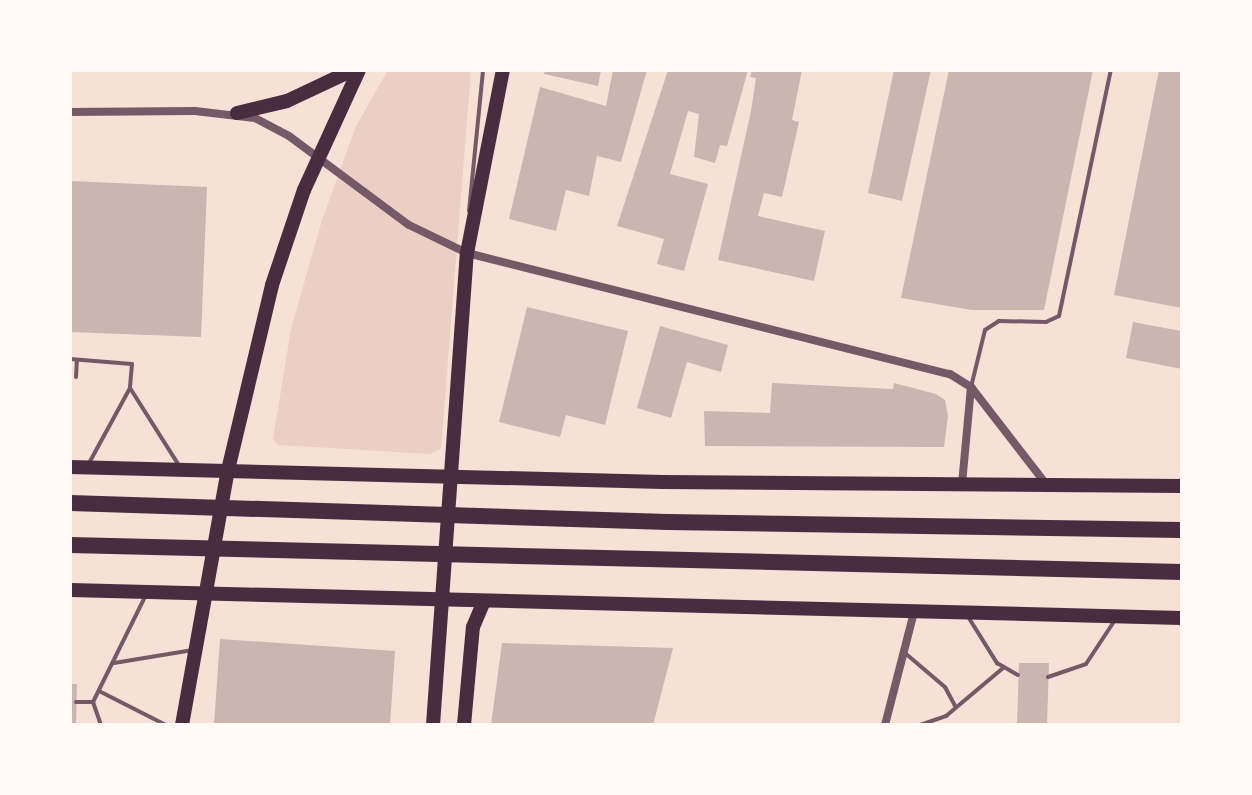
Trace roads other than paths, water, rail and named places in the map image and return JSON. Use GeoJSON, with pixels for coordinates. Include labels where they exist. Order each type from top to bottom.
{"type":"FeatureCollection","features":[{"type":"Feature","properties":{"kind":"highway"},"geometry":{"type":"LineString","coordinates":[[70,503],[668,522],[1182,530]]}},
{"type":"Feature","properties":{"kind":"highway"},"geometry":{"type":"LineString","coordinates":[[70,545],[662,563],[1182,572]]}},
{"type":"Feature","properties":{"kind":"main road"},"geometry":{"type":"LineString","coordinates":[[237,113],[287,101],[356,70]]}},
{"type":"Feature","properties":{"kind":"main road"},"geometry":{"type":"LineString","coordinates":[[182,725],[228,470],[272,285],[318,157],[356,70]]}},
{"type":"Feature","properties":{"kind":"main road"},"geometry":{"type":"LineString","coordinates":[[433,725],[467,253],[503,70]]}},
{"type":"Feature","properties":{"kind":"main road"},"geometry":{"type":"LineString","coordinates":[[70,467],[450,478],[1182,486]]}},
{"type":"Feature","properties":{"kind":"main road"},"geometry":{"type":"LineString","coordinates":[[70,590],[146,595],[1182,618]]}},
{"type":"Feature","properties":{"kind":"main road"},"geometry":{"type":"LineString","coordinates":[[464,725],[473,627],[483,603]]}},
{"type":"Feature","properties":{"kind":"street"},"geometry":{"type":"LineString","coordinates":[[70,112],[237,113],[277,128],[409,225],[467,253],[950,374],[971,387],[1046,484]]}},
{"type":"Feature","properties":{"kind":"street"},"geometry":{"type":"LineString","coordinates":[[962,484],[971,387]]}},
{"type":"Feature","properties":{"kind":"street"},"geometry":{"type":"LineString","coordinates":[[885,725],[914,612]]}},
{"type":"Feature","properties":{"kind":"lane"},"geometry":{"type":"LineString","coordinates":[[467,253],[474,121],[483,70]]}},
{"type":"Feature","properties":{"kind":"lane"},"geometry":{"type":"LineString","coordinates":[[971,387],[985,330],[999,321],[1046,322],[1059,316],[1111,70]]}},
{"type":"Feature","properties":{"kind":"lane"},"geometry":{"type":"LineString","coordinates":[[70,359],[132,364],[130,388],[87,467]]}},
{"type":"Feature","properties":{"kind":"lane"},"geometry":{"type":"LineString","coordinates":[[76,377],[77,360]]}},
{"type":"Feature","properties":{"kind":"lane"},"geometry":{"type":"LineString","coordinates":[[130,388],[181,469]]}},
{"type":"Feature","properties":{"kind":"lane"},"geometry":{"type":"LineString","coordinates":[[101,725],[93,702],[146,595]]}},
{"type":"Feature","properties":{"kind":"lane"},"geometry":{"type":"LineString","coordinates":[[966,612],[1003,668],[1018,675]]}},
{"type":"Feature","properties":{"kind":"lane"},"geometry":{"type":"LineString","coordinates":[[1048,677],[1070,674],[1094,656],[1117,617]]}},
{"type":"Feature","properties":{"kind":"lane"},"geometry":{"type":"LineString","coordinates":[[113,663],[195,649]]}},
{"type":"Feature","properties":{"kind":"lane"},"geometry":{"type":"LineString","coordinates":[[903,651],[945,687],[955,706]]}},
{"type":"Feature","properties":{"kind":"lane"},"geometry":{"type":"LineString","coordinates":[[920,725],[946,716],[1003,668]]}},
{"type":"Feature","properties":{"kind":"lane"},"geometry":{"type":"LineString","coordinates":[[99,691],[166,725]]}},
{"type":"Feature","properties":{"kind":"lane"},"geometry":{"type":"LineString","coordinates":[[76,702],[93,702]]}}]}
